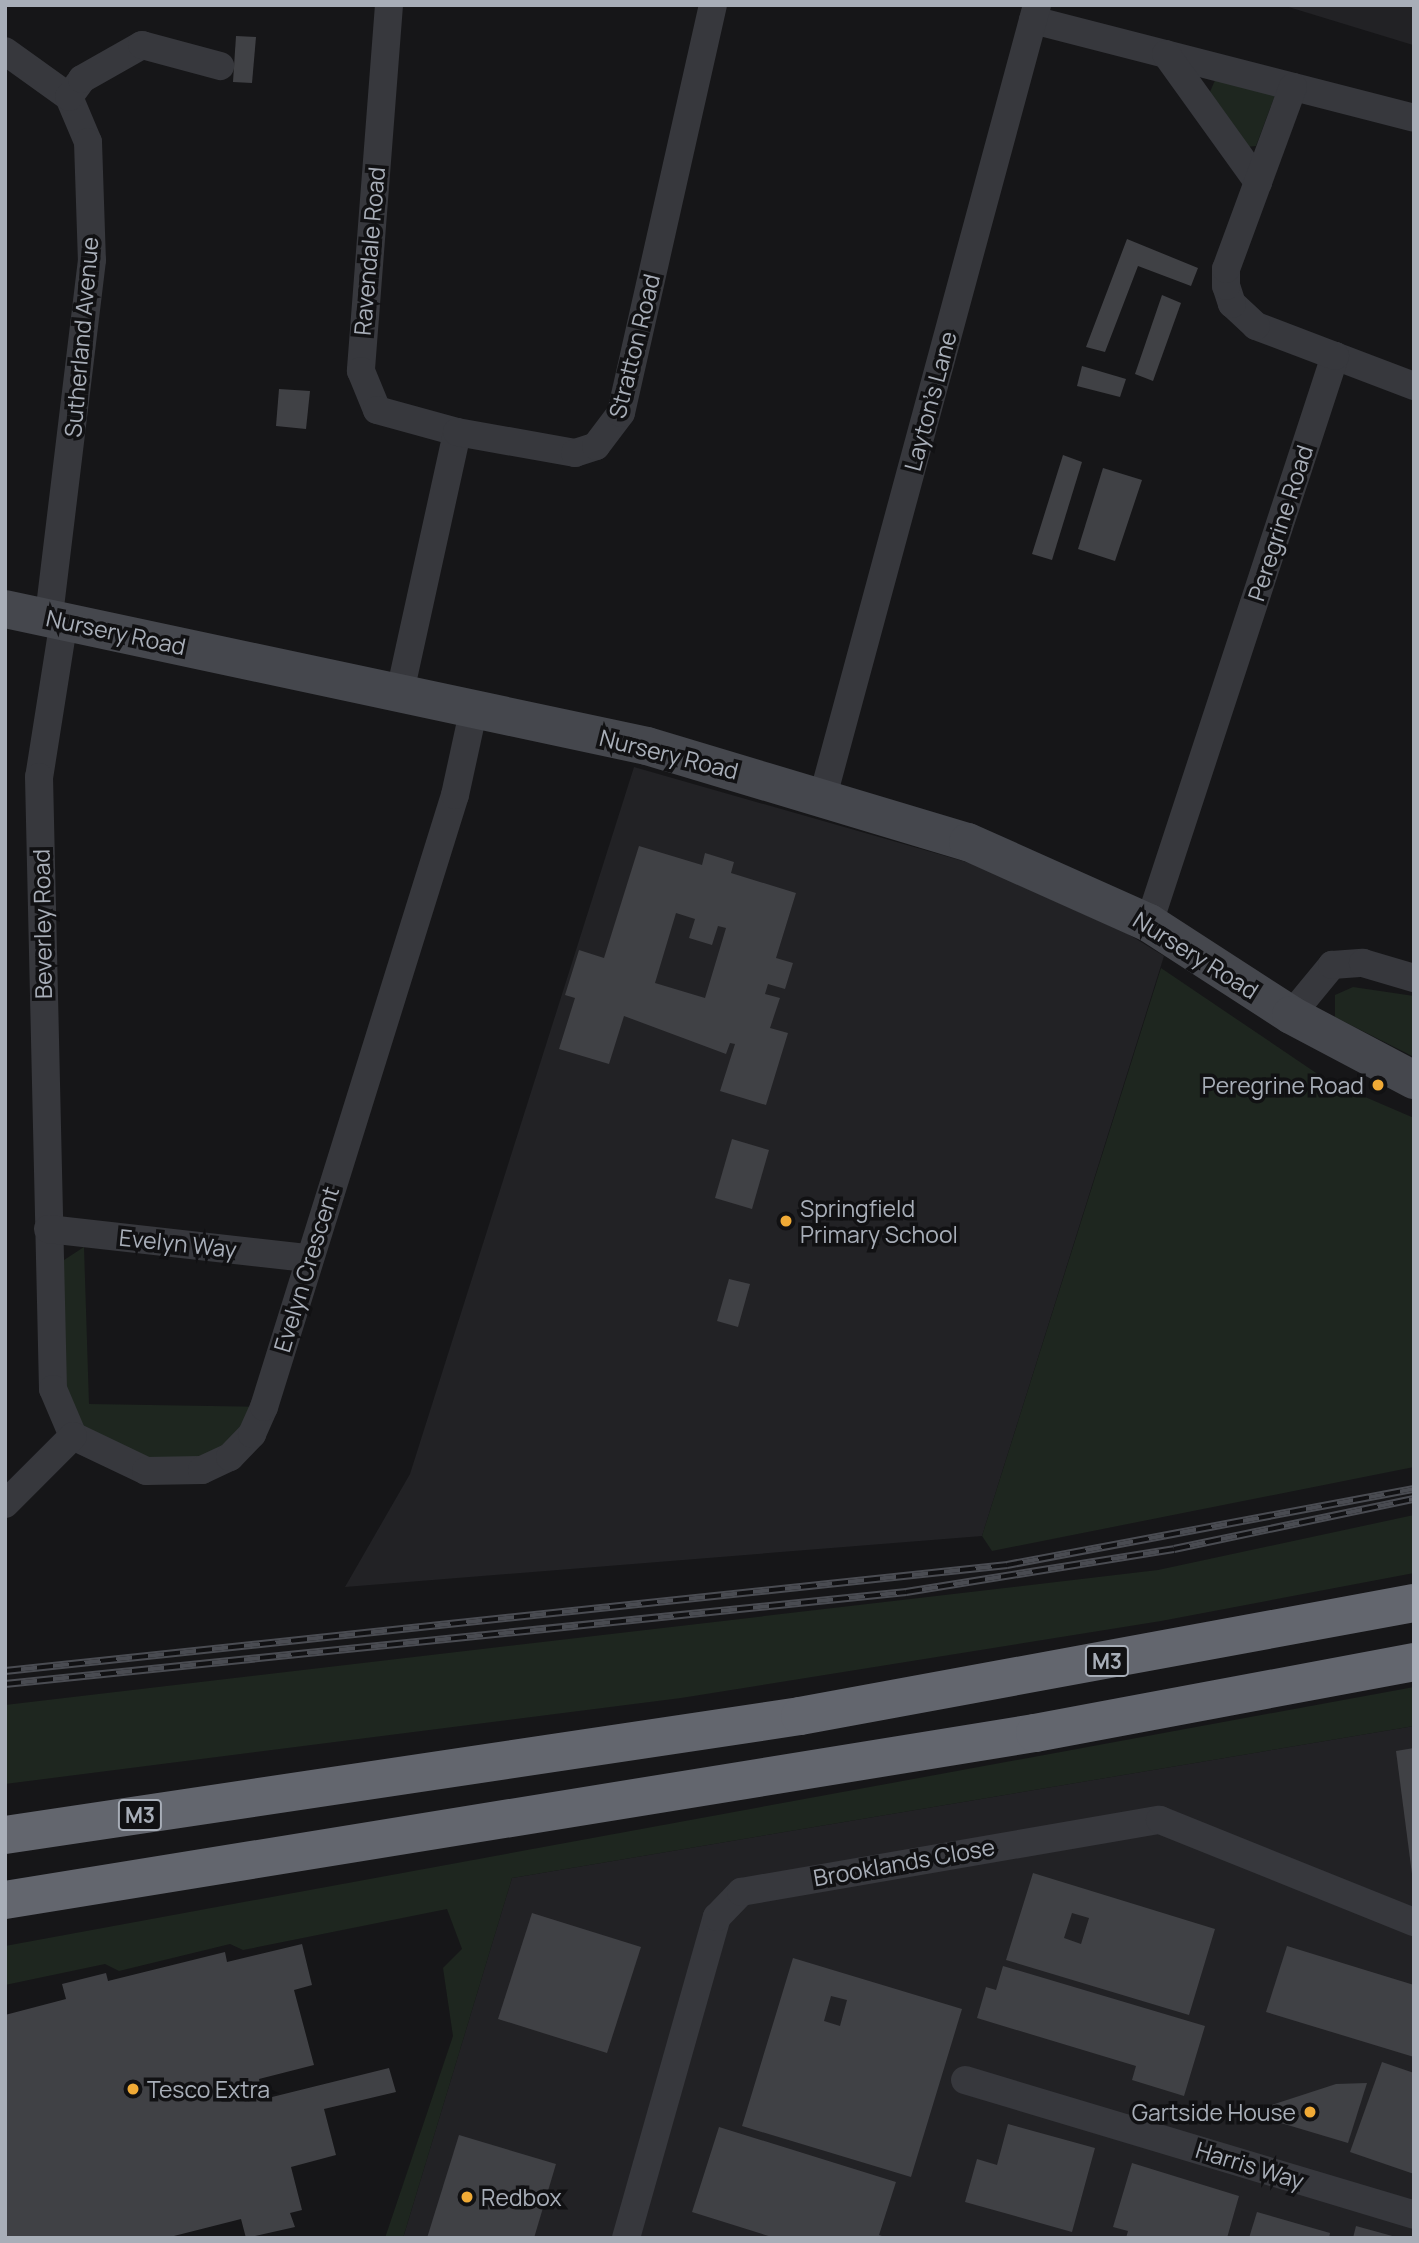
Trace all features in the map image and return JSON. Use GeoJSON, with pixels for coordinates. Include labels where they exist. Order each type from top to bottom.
{"type":"FeatureCollection","features":[{"type":"Feature","properties":{"kind":"highway","name":"M3"},"geometry":{"type":"LineString","coordinates":[[5,1835],[800,1716],[1414,1602]]}},
{"type":"Feature","properties":{"kind":"highway"},"geometry":{"type":"LineString","coordinates":[[5,1900],[1022,1735],[1414,1662]]}},
{"type":"Feature","properties":{"kind":"highway","name":"M3"},"geometry":{"type":"LineString","coordinates":[[5,1812],[275,1795]]}},
{"type":"Feature","properties":{"kind":"street","name":"Ravendale Road"},"geometry":{"type":"LineString","coordinates":[[389,5],[361,371],[377,410],[457,432]]}},
{"type":"Feature","properties":{"kind":"street","name":"Stratton Road"},"geometry":{"type":"LineString","coordinates":[[457,432],[575,453],[612,432],[621,413],[713,5]]}},
{"type":"Feature","properties":{"kind":"street"},"geometry":{"type":"LineString","coordinates":[[1035,13],[1166,54],[1414,118]]}},
{"type":"Feature","properties":{"kind":"street","name":"Layton's Lane"},"geometry":{"type":"LineString","coordinates":[[823,796],[1035,13]]}},
{"type":"Feature","properties":{"kind":"street"},"geometry":{"type":"LineString","coordinates":[[5,51],[69,97],[82,79],[142,46],[220,66]]}},
{"type":"Feature","properties":{"kind":"street"},"geometry":{"type":"LineString","coordinates":[[1166,54],[1258,182]]}},
{"type":"Feature","properties":{"kind":"street"},"geometry":{"type":"LineString","coordinates":[[1293,87],[1226,269],[1232,304],[1256,326],[1414,386]]}},
{"type":"Feature","properties":{"kind":"street","name":"Sutherland Avenue"},"geometry":{"type":"LineString","coordinates":[[56,619],[92,260],[88,142],[69,97]]}},
{"type":"Feature","properties":{"kind":"street","name":"Peregrine Road"},"geometry":{"type":"LineString","coordinates":[[1149,923],[1335,356]]}},
{"type":"Feature","properties":{"kind":"street"},"geometry":{"type":"LineString","coordinates":[[400,692],[457,432]]}},
{"type":"Feature","properties":{"kind":"street","name":"Nursery Road"},"geometry":{"type":"LineString","coordinates":[[5,609],[647,746],[823,796],[979,846],[1149,923],[1292,1015],[1414,1080]]}},
{"type":"Feature","properties":{"kind":"street","name":"Beverley Road"},"geometry":{"type":"LineString","coordinates":[[48,1229],[40,777],[56,619]]}},
{"type":"Feature","properties":{"kind":"street","name":"Evelyn Crescent"},"geometry":{"type":"LineString","coordinates":[[73,1436],[146,1471],[202,1470],[230,1457],[252,1434],[264,1407],[308,1258],[456,795],[474,708]]}},
{"type":"Feature","properties":{"kind":"street"},"geometry":{"type":"LineString","coordinates":[[1292,1015],[1332,965],[1363,963],[1414,978]]}},
{"type":"Feature","properties":{"kind":"street"},"geometry":{"type":"LineString","coordinates":[[5,1504],[73,1436],[53,1389],[48,1229]]}},
{"type":"Feature","properties":{"kind":"street","name":"Evelyn Way"},"geometry":{"type":"LineString","coordinates":[[48,1229],[308,1258]]}},
{"type":"Feature","properties":{"kind":"street","name":"Brooklands Close"},"geometry":{"type":"LineString","coordinates":[[626,2238],[716,1917],[741,1892],[1160,1820],[1414,1922]]}},
{"type":"Feature","properties":{"kind":"street","name":"Harris Way"},"geometry":{"type":"LineString","coordinates":[[965,2080],[1414,2215]]}},
{"type":"Feature","properties":{"kind":"shaded area"},"geometry":{"type":"Polygon","coordinates":[[[1282,5],[1414,5],[1414,42],[1413,45],[1282,5]]]}},
{"type":"Feature","properties":{"kind":"shaded area"},"geometry":{"type":"Polygon","coordinates":[[[1216,78],[1277,90],[1256,146],[1246,147],[1209,94],[1216,78]]]}},
{"type":"Feature","properties":{"kind":"shaded area","name":"Springfield Primary School"},"geometry":{"type":"Polygon","coordinates":[[[634,767],[970,863],[1128,934],[1164,956],[982,1536],[345,1587],[410,1474],[634,767]]]}},
{"type":"Feature","properties":{"kind":"shaded area"},"geometry":{"type":"Polygon","coordinates":[[[1161,968],[1328,1081],[1414,1118],[1414,1467],[992,1551],[982,1536],[1161,968]]]}},
{"type":"Feature","properties":{"kind":"shaded area"},"geometry":{"type":"Polygon","coordinates":[[[1353,987],[1414,996],[1414,1057],[1335,1017],[1335,995],[1353,987]]]}},
{"type":"Feature","properties":{"kind":"shaded area"},"geometry":{"type":"Polygon","coordinates":[[[84,1247],[89,1404],[264,1407],[252,1434],[175,1473],[73,1436],[64,1390],[64,1260],[84,1247]]]}},
{"type":"Feature","properties":{"kind":"shaded area"},"geometry":{"type":"Polygon","coordinates":[[[1414,1515],[1414,1573],[1161,1621],[681,1698],[5,1784],[5,1705],[1158,1570],[1414,1515]]]}},
{"type":"Feature","properties":{"kind":"shaded area"},"geometry":{"type":"Polygon","coordinates":[[[1414,1687],[1414,1726],[512,1878],[403,2238],[385,2238],[453,2036],[443,1968],[462,1949],[447,1909],[243,1950],[230,1944],[119,1971],[105,1964],[5,1985],[5,1946],[1414,1687]]]}},
{"type":"Feature","properties":{"kind":"shaded area"},"geometry":{"type":"Polygon","coordinates":[[[1414,1726],[1414,2238],[403,2238],[512,1878],[1414,1726]]]}},
{"type":"Feature","properties":{"kind":"building"},"geometry":{"type":"Polygon","coordinates":[[[236,36],[256,37],[252,83],[233,82],[236,36]]]}},
{"type":"Feature","properties":{"kind":"building"},"geometry":{"type":"Polygon","coordinates":[[[1127,239],[1198,268],[1191,286],[1138,266],[1105,352],[1086,347],[1127,239]]]}},
{"type":"Feature","properties":{"kind":"building"},"geometry":{"type":"Polygon","coordinates":[[[1162,295],[1181,303],[1153,381],[1135,374],[1162,295]]]}},
{"type":"Feature","properties":{"kind":"building"},"geometry":{"type":"Polygon","coordinates":[[[1082,366],[1126,379],[1120,397],[1077,386],[1082,366]]]}},
{"type":"Feature","properties":{"kind":"building"},"geometry":{"type":"Polygon","coordinates":[[[279,389],[310,391],[306,429],[276,426],[279,389]]]}},
{"type":"Feature","properties":{"kind":"building"},"geometry":{"type":"Polygon","coordinates":[[[1063,455],[1082,462],[1052,560],[1032,554],[1063,455]]]}},
{"type":"Feature","properties":{"kind":"building"},"geometry":{"type":"Polygon","coordinates":[[[1103,468],[1142,480],[1115,561],[1078,549],[1103,468]]]}},
{"type":"Feature","properties":{"kind":"building"},"geometry":{"type":"Polygon","coordinates":[[[639,846],[702,865],[705,853],[734,862],[731,873],[796,893],[776,958],[793,963],[785,989],[768,984],[765,994],[780,998],[770,1028],[788,1033],[766,1105],[720,1091],[735,1044],[730,1043],[726,1054],[624,1016],[609,1064],[559,1049],[575,998],[565,995],[579,950],[604,958],[639,846]],[[676,913],[655,983],[705,998],[726,928],[718,926],[712,945],[689,938],[695,919],[676,913]]]}},
{"type":"Feature","properties":{"kind":"building"},"geometry":{"type":"Polygon","coordinates":[[[732,1139],[769,1150],[752,1209],[715,1198],[732,1139]]]}},
{"type":"Feature","properties":{"kind":"building"},"geometry":{"type":"Polygon","coordinates":[[[729,1279],[750,1284],[738,1327],[717,1321],[729,1279]]]}},
{"type":"Feature","properties":{"kind":"building"},"geometry":{"type":"Polygon","coordinates":[[[1414,1748],[1414,1874],[1412,1874],[1396,1751],[1414,1748]]]}},
{"type":"Feature","properties":{"kind":"building"},"geometry":{"type":"Polygon","coordinates":[[[1033,1873],[1215,1929],[1189,2015],[1006,1960],[1033,1873]],[[1072,1913],[1064,1938],[1081,1944],[1089,1918],[1072,1913]]]}},
{"type":"Feature","properties":{"kind":"building"},"geometry":{"type":"Polygon","coordinates":[[[532,1913],[641,1947],[607,2053],[498,2019],[532,1913]]]}},
{"type":"Feature","properties":{"kind":"building","name":"Tesco Extra"},"geometry":{"type":"Polygon","coordinates":[[[302,1944],[312,1985],[294,1990],[314,2065],[259,2079],[264,2099],[389,2068],[396,2092],[324,2109],[336,2155],[291,2167],[302,2210],[290,2213],[295,2227],[246,2238],[241,2219],[166,2238],[5,2238],[5,2015],[66,1999],[62,1984],[106,1973],[108,1981],[225,1952],[227,1962],[302,1944]]]}},
{"type":"Feature","properties":{"kind":"building"},"geometry":{"type":"Polygon","coordinates":[[[1287,1946],[1414,1985],[1414,2057],[1266,2012],[1287,1946]]]}},
{"type":"Feature","properties":{"kind":"building"},"geometry":{"type":"Polygon","coordinates":[[[793,1958],[962,2009],[911,2177],[742,2126],[793,1958]],[[831,1996],[824,2021],[840,2026],[847,2000],[831,1996]]]}},
{"type":"Feature","properties":{"kind":"building"},"geometry":{"type":"Polygon","coordinates":[[[1003,1966],[1205,2026],[1184,2096],[1132,2080],[1136,2066],[977,2018],[986,1987],[996,1990],[1003,1966]]]}},
{"type":"Feature","properties":{"kind":"building"},"geometry":{"type":"Polygon","coordinates":[[[1382,2062],[1414,2073],[1414,2174],[1350,2152],[1382,2062]]]}},
{"type":"Feature","properties":{"kind":"building","name":"Gartside House"},"geometry":{"type":"Polygon","coordinates":[[[1367,2083],[1348,2143],[1261,2117],[1265,2107],[1336,2084],[1367,2083]]]}},
{"type":"Feature","properties":{"kind":"building"},"geometry":{"type":"Polygon","coordinates":[[[1008,2124],[1095,2148],[1072,2232],[965,2202],[977,2159],[997,2165],[1008,2124]]]}},
{"type":"Feature","properties":{"kind":"building"},"geometry":{"type":"Polygon","coordinates":[[[719,2127],[896,2182],[879,2235],[888,2238],[775,2238],[692,2212],[719,2127]]]}},
{"type":"Feature","properties":{"kind":"building"},"geometry":{"type":"Polygon","coordinates":[[[459,2135],[556,2164],[534,2238],[427,2238],[459,2135]]]}},
{"type":"Feature","properties":{"kind":"building"},"geometry":{"type":"Polygon","coordinates":[[[1132,2163],[1239,2196],[1227,2238],[1126,2238],[1128,2231],[1113,2227],[1132,2163]]]}},
{"type":"Feature","properties":{"kind":"building"},"geometry":{"type":"Polygon","coordinates":[[[1257,2212],[1330,2233],[1329,2238],[1249,2238],[1257,2212]]]}},
{"type":"Feature","properties":{"kind":"building"},"geometry":{"type":"Polygon","coordinates":[[[1356,2226],[1396,2237],[1396,2238],[1353,2238],[1356,2226]]]}},
{"type":"Feature","properties":{"kind":"railway"},"geometry":{"type":"LineString","coordinates":[[5,1671],[1007,1565],[1414,1489]]}},
{"type":"Feature","properties":{"kind":"railway"},"geometry":{"type":"LineString","coordinates":[[5,1684],[906,1592],[1174,1549],[1414,1499]]}},
{"type":"Feature","properties":{"kind":"place","name":"Peregrine Road"},"geometry":{"type":"Point","coordinates":[1378,1085]}},
{"type":"Feature","properties":{"kind":"place","name":"Springfield Primary School"},"geometry":{"type":"Point","coordinates":[786,1221]}},
{"type":"Feature","properties":{"kind":"place","name":"Tesco Extra"},"geometry":{"type":"Point","coordinates":[133,2089]}},
{"type":"Feature","properties":{"kind":"place","name":"Gartside House"},"geometry":{"type":"Point","coordinates":[1310,2112]}},
{"type":"Feature","properties":{"kind":"place","name":"Redbox"},"geometry":{"type":"Point","coordinates":[467,2197]}}]}
